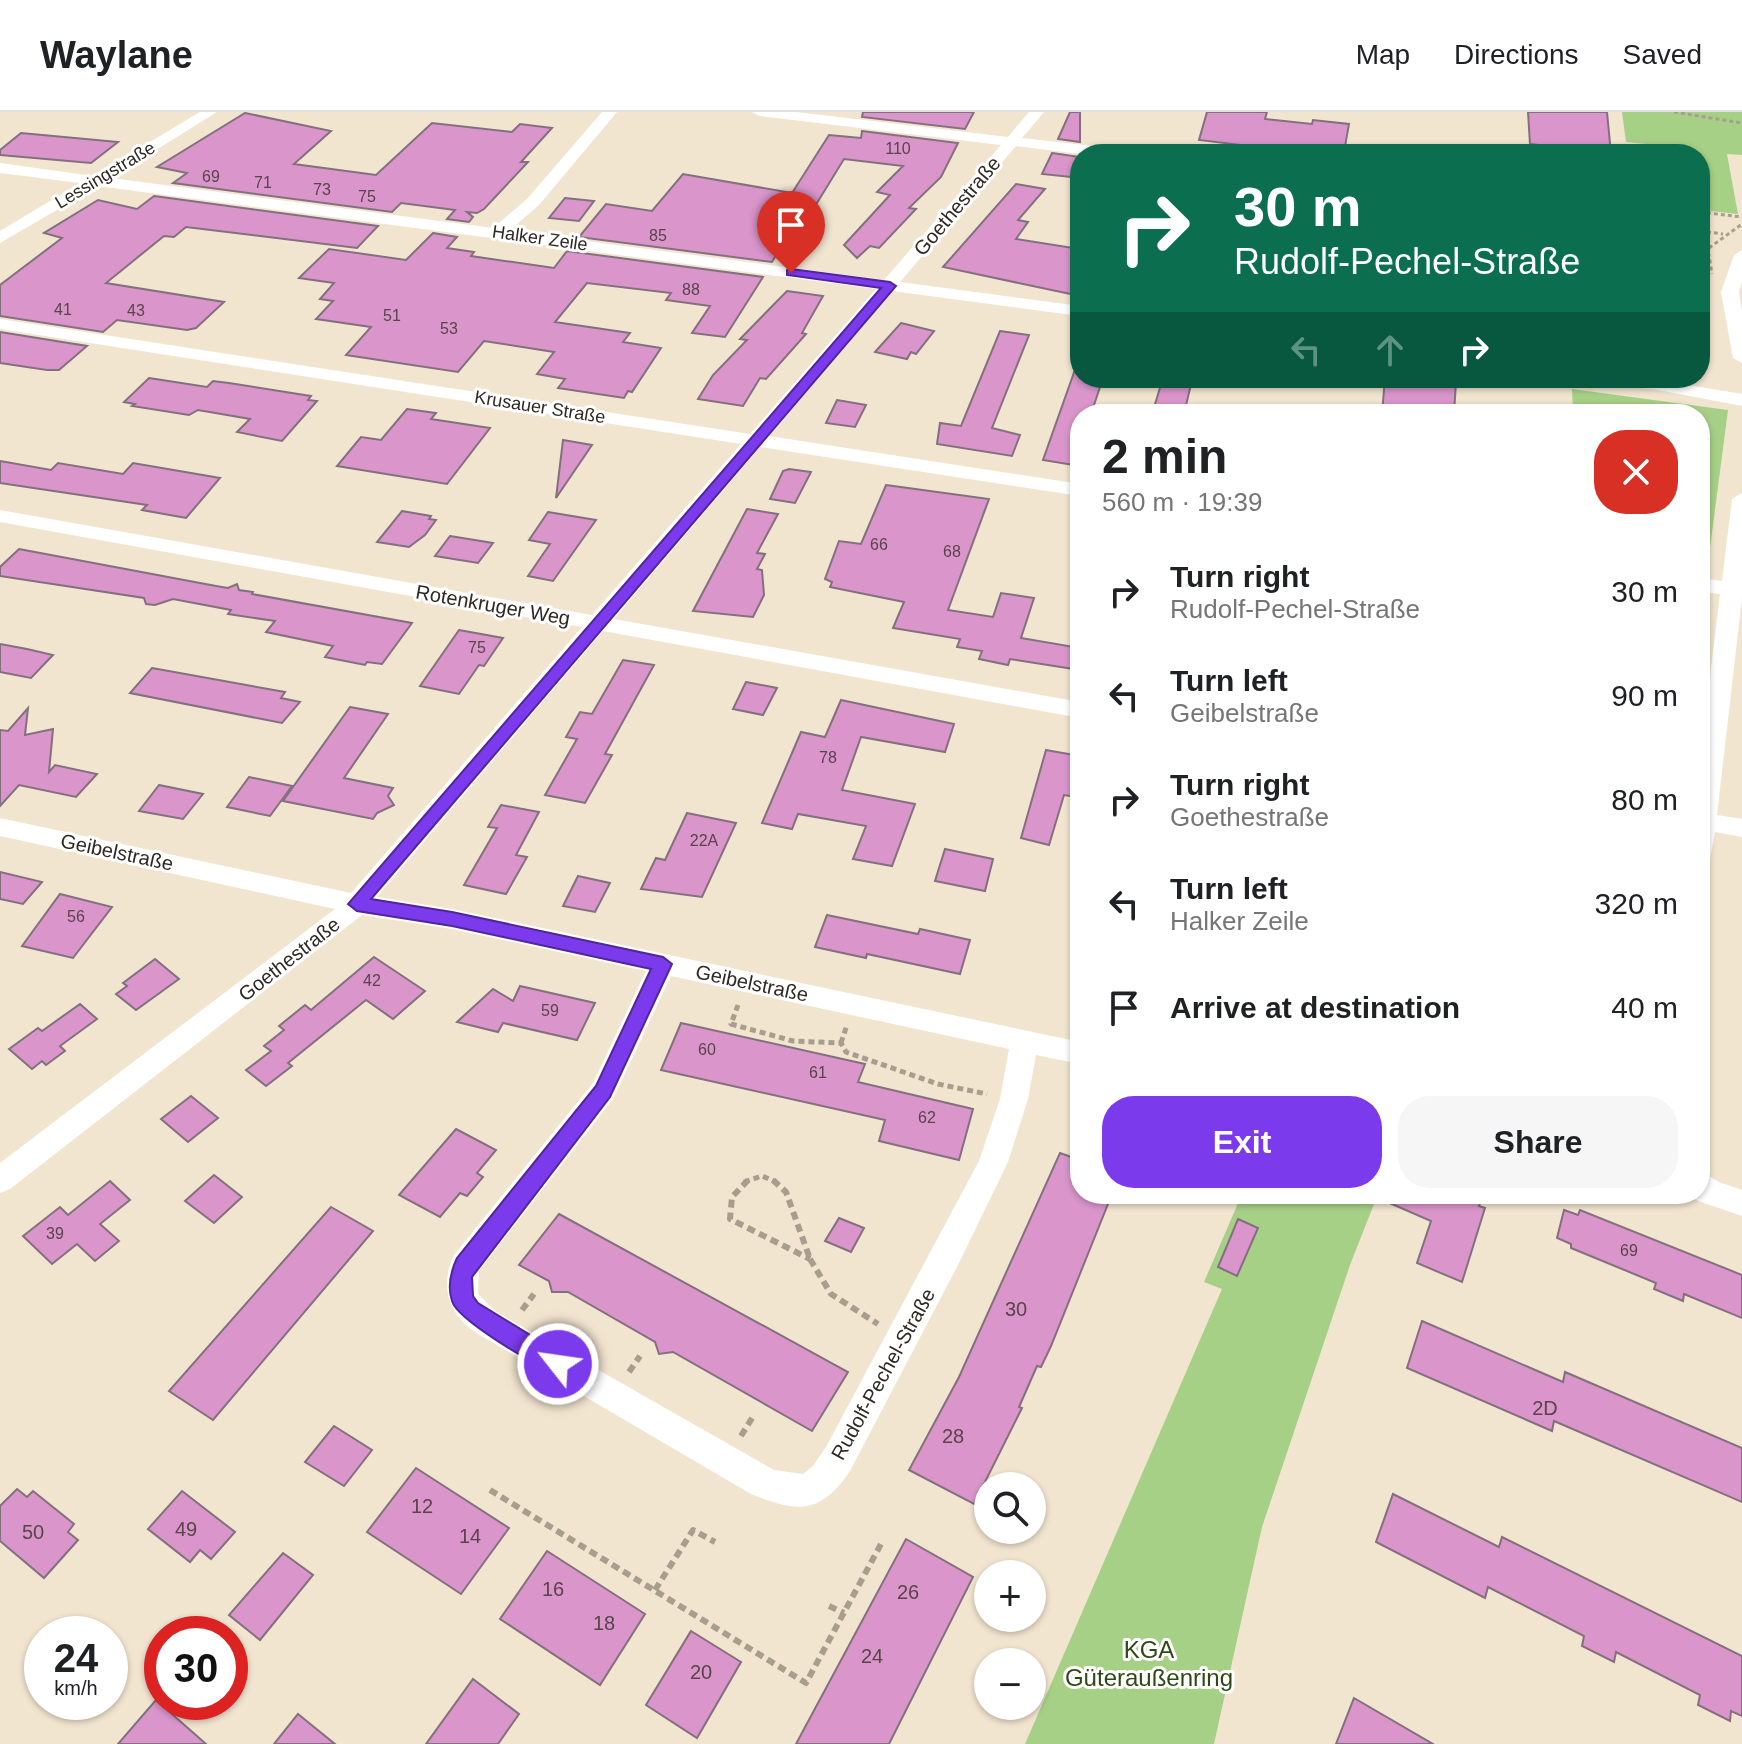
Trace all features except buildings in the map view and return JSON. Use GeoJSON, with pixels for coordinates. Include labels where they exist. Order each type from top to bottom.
{"type":"FeatureCollection","features":[{"type":"Feature","properties":{"kind":"street","name":"Lessingstraße"},"geometry":{"type":"LineString","coordinates":[[0,238],[210,112]]}},
{"type":"Feature","properties":{"kind":"street"},"geometry":{"type":"LineString","coordinates":[[497,233],[533,202],[610,112]]}},
{"type":"Feature","properties":{"kind":"street"},"geometry":{"type":"LineString","coordinates":[[759,112],[1070,149]]}},
{"type":"Feature","properties":{"kind":"street","name":"Goethestraße"},"geometry":{"type":"LineString","coordinates":[[0,1180],[357,904],[1037,112]]}},
{"type":"Feature","properties":{"kind":"street","name":"Halker Zeile"},"geometry":{"type":"LineString","coordinates":[[0,168],[1070,310]]}},
{"type":"Feature","properties":{"kind":"street"},"geometry":{"type":"LineString","coordinates":[[1742,255],[1730,292],[1742,358]]}},
{"type":"Feature","properties":{"kind":"street","name":"Krusauer Straße"},"geometry":{"type":"LineString","coordinates":[[0,324],[1070,488]]}},
{"type":"Feature","properties":{"kind":"street"},"geometry":{"type":"LineString","coordinates":[[1675,388],[1742,400]]}},
{"type":"Feature","properties":{"kind":"street"},"geometry":{"type":"LineString","coordinates":[[1710,768],[1737,590],[1742,499]]}},
{"type":"Feature","properties":{"kind":"street","name":"Rotenkruger Weg"},"geometry":{"type":"LineString","coordinates":[[0,516],[1070,708]]}},
{"type":"Feature","properties":{"kind":"street"},"geometry":{"type":"LineString","coordinates":[[1710,586],[1737,590]]}},
{"type":"Feature","properties":{"kind":"street"},"geometry":{"type":"LineString","coordinates":[[1710,822],[1742,828]]}},
{"type":"Feature","properties":{"kind":"street","name":"Geibelstraße"},"geometry":{"type":"LineString","coordinates":[[0,827],[357,904],[452,919],[1070,1051]]}},
{"type":"Feature","properties":{"kind":"street","name":"Rudolf-Pechel-Straße"},"geometry":{"type":"LineString","coordinates":[[663,964],[598,1099],[465,1265],[459,1287],[462,1299],[470,1310],[504,1333],[763,1482],[794,1491],[808,1491],[825,1478],[904,1337],[993,1162],[1014,1099],[1024,1042]]}},
{"type":"Feature","properties":{"kind":"street"},"geometry":{"type":"LineString","coordinates":[[1710,1192],[1742,1203]]}},
{"type":"Feature","properties":{"kind":"path"},"geometry":{"type":"LineString","coordinates":[[1674,112],[1742,123]]}},
{"type":"Feature","properties":{"kind":"path"},"geometry":{"type":"LineString","coordinates":[[1710,213],[1742,217]]}},
{"type":"Feature","properties":{"kind":"path"},"geometry":{"type":"LineString","coordinates":[[1710,247],[1724,234],[1742,224]]}},
{"type":"Feature","properties":{"kind":"path"},"geometry":{"type":"LineString","coordinates":[[1710,232],[1724,234]]}},
{"type":"Feature","properties":{"kind":"path"},"geometry":{"type":"LineString","coordinates":[[731,1024],[781,1039],[804,1042],[829,1039],[841,1043],[846,1052],[938,1084],[1014,1099]]}},
{"type":"Feature","properties":{"kind":"path"},"geometry":{"type":"LineString","coordinates":[[810,1259],[730,1219],[727,1207],[732,1192],[751,1176],[763,1175],[784,1187],[818,1281],[844,1307],[904,1337]]}},
{"type":"Feature","properties":{"kind":"path"},"geometry":{"type":"LineString","coordinates":[[490,1490],[806,1683],[881,1544]]}},
{"type":"Feature","properties":{"kind":"path"},"geometry":{"type":"LineString","coordinates":[[655,1590],[693,1530],[715,1542]]}},
{"type":"Feature","properties":{"kind":"path"},"geometry":{"type":"LineString","coordinates":[[829,1606],[844,1613]]}},
{"type":"Feature","properties":{"kind":"green space"},"geometry":{"type":"Polygon","coordinates":[[[1622,112],[1742,112],[1742,155],[1727,154],[1738,214],[1710,211],[1710,144],[1626,142],[1622,112]]]}},
{"type":"Feature","properties":{"kind":"green space"},"geometry":{"type":"Polygon","coordinates":[[[1572,389],[1683,404],[1573,404],[1572,389]]]}},
{"type":"Feature","properties":{"kind":"green space"},"geometry":{"type":"Polygon","coordinates":[[[1710,408],[1728,410],[1710,548],[1710,408]]]}},
{"type":"Feature","properties":{"kind":"green space","name":"KGA Güteraußenring"},"geometry":{"type":"Polygon","coordinates":[[[1238,1204],[1374,1204],[1350,1265],[1262,1527],[1214,1744],[1025,1744],[1035,1720],[1046,1720],[1046,1695],[1222,1289],[1204,1282],[1238,1204]]]}},
{"type":"Feature","properties":{"kind":"route"},"geometry":{"type":"LineString","coordinates":[[558,1364],[470,1310],[462,1299],[459,1287],[461,1277],[465,1265],[603,1091],[663,964],[452,919],[357,904],[890,286],[791,273]]}}]}
